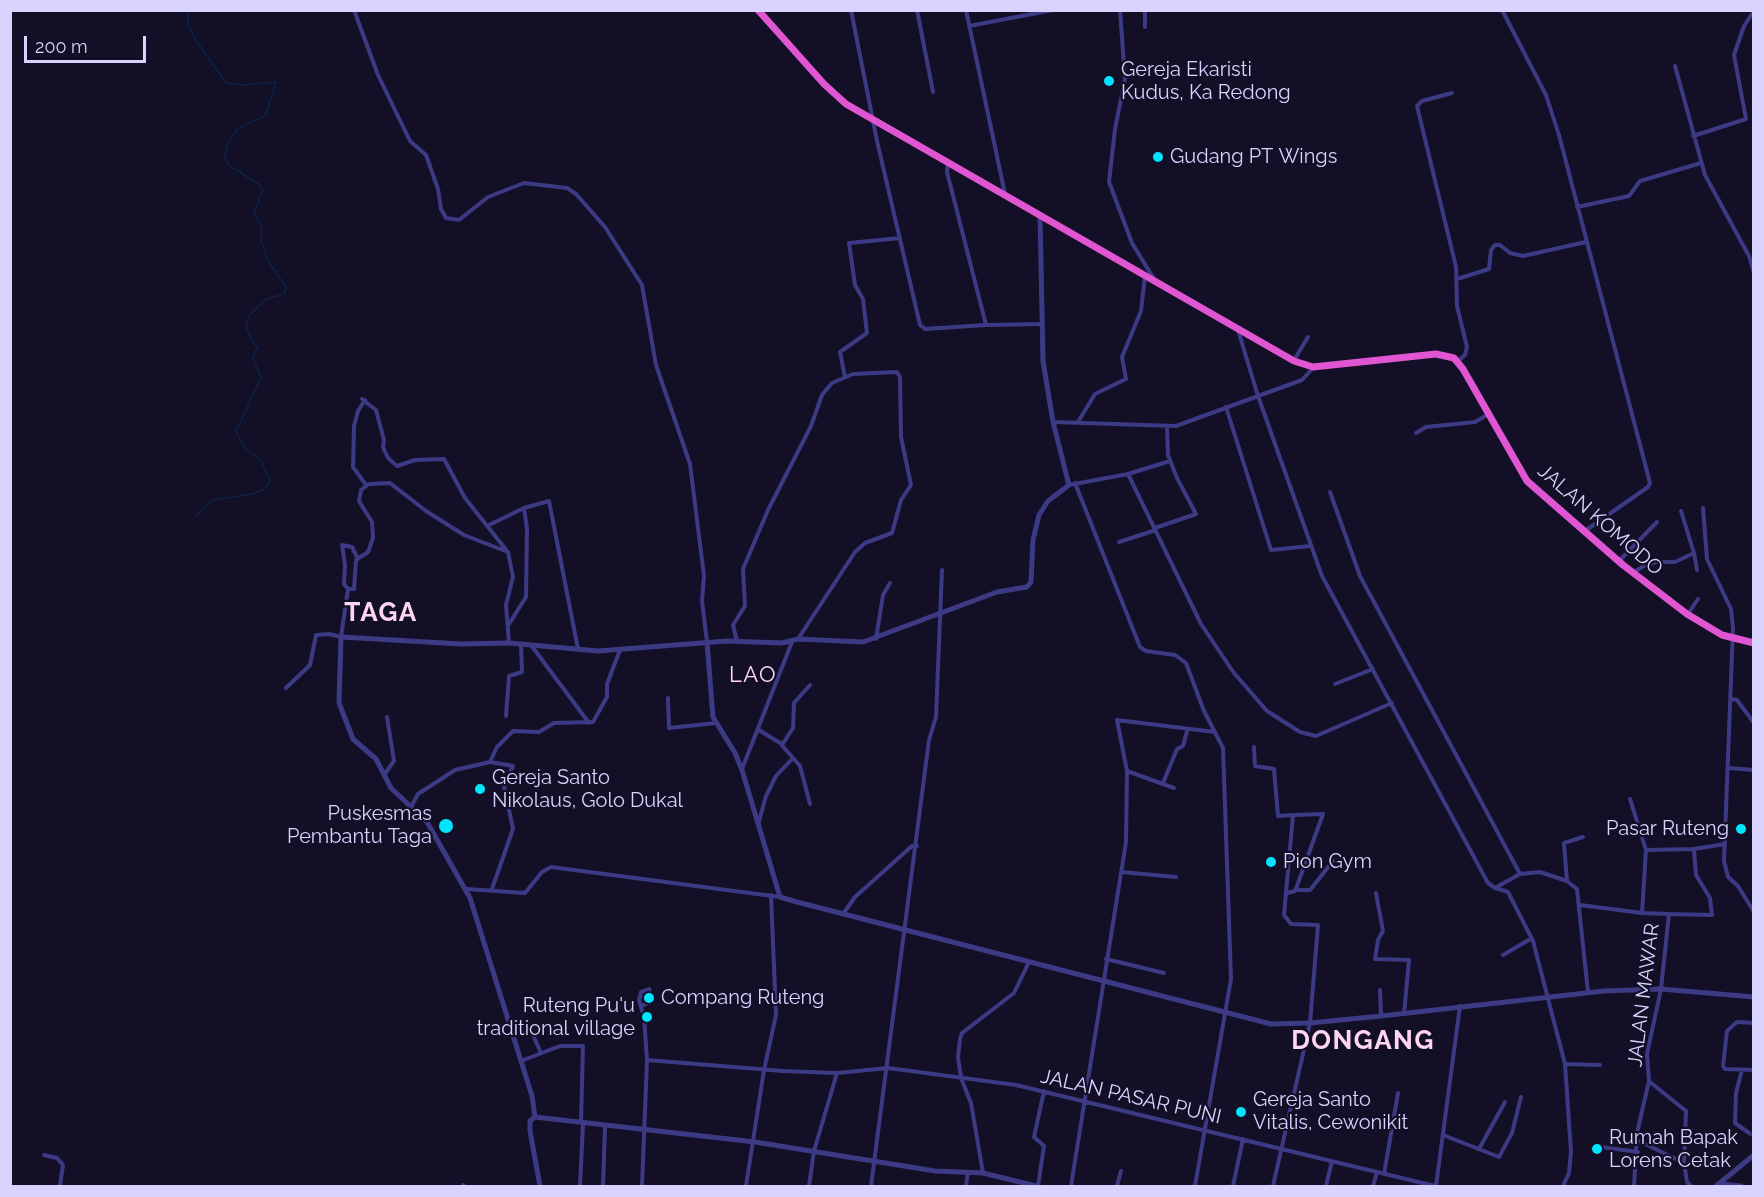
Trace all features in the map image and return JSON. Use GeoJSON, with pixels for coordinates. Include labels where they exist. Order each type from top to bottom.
{"type":"FeatureCollection","features":[{"type":"Feature","properties":{"kind":"highway"},"geometry":{"type":"LineString","coordinates":[[758,10],[837,97],[1294,361],[1313,367],[1436,354],[1458,361]]}},
{"type":"Feature","properties":{"kind":"highway","name":"JALAN KOMODO"},"geometry":{"type":"LineString","coordinates":[[1458,361],[1522,475],[1618,562],[1687,614],[1732,638],[1754,643]]}},
{"type":"Feature","properties":{"kind":"street"},"geometry":{"type":"LineString","coordinates":[[354,10],[374,67],[407,134],[412,143],[426,155],[438,189],[441,209],[446,218],[459,220],[488,197],[524,183],[567,188],[576,194],[601,222],[642,285],[656,365],[688,456],[704,576],[702,601],[710,691],[716,723],[735,753],[742,770],[780,897]]}},
{"type":"Feature","properties":{"kind":"street"},"geometry":{"type":"LineString","coordinates":[[851,10],[873,118],[922,328],[1043,324]]}},
{"type":"Feature","properties":{"kind":"street"},"geometry":{"type":"LineString","coordinates":[[916,10],[933,92]]}},
{"type":"Feature","properties":{"kind":"street"},"geometry":{"type":"LineString","coordinates":[[966,10],[1005,195]]}},
{"type":"Feature","properties":{"kind":"street"},"geometry":{"type":"LineString","coordinates":[[969,26],[1053,10]]}},
{"type":"Feature","properties":{"kind":"street"},"geometry":{"type":"LineString","coordinates":[[1120,10],[1125,79],[1114,129],[1108,182],[1132,243],[1154,279]]}},
{"type":"Feature","properties":{"kind":"street"},"geometry":{"type":"LineString","coordinates":[[1145,10],[1145,27]]}},
{"type":"Feature","properties":{"kind":"street"},"geometry":{"type":"LineString","coordinates":[[1502,10],[1546,95],[1650,484],[1583,532]]}},
{"type":"Feature","properties":{"kind":"street"},"geometry":{"type":"LineString","coordinates":[[1693,136],[1746,119],[1734,55],[1744,26],[1754,11]]}},
{"type":"Feature","properties":{"kind":"street"},"geometry":{"type":"LineString","coordinates":[[1675,66],[1701,163],[1733,231],[1749,256],[1754,273]]}},
{"type":"Feature","properties":{"kind":"street"},"geometry":{"type":"LineString","coordinates":[[1452,93],[1422,101],[1417,106],[1457,279],[1457,306],[1467,347],[1466,353],[1458,361]]}},
{"type":"Feature","properties":{"kind":"street"},"geometry":{"type":"LineString","coordinates":[[949,162],[947,172],[986,325]]}},
{"type":"Feature","properties":{"kind":"street"},"geometry":{"type":"LineString","coordinates":[[1577,207],[1629,196],[1641,181],[1701,163]]}},
{"type":"Feature","properties":{"kind":"street"},"geometry":{"type":"LineString","coordinates":[[1040,214],[1043,361],[1053,422],[1072,484],[1140,647],[1146,651],[1175,655],[1186,663],[1213,732],[1223,748],[1232,979],[1196,1186]]}},
{"type":"Feature","properties":{"kind":"street"},"geometry":{"type":"LineString","coordinates":[[845,377],[841,351],[867,333],[863,299],[855,285],[849,243],[900,238]]}},
{"type":"Feature","properties":{"kind":"street"},"geometry":{"type":"LineString","coordinates":[[1457,279],[1489,269],[1491,250],[1495,245],[1523,256],[1586,242]]}},
{"type":"Feature","properties":{"kind":"street"},"geometry":{"type":"LineString","coordinates":[[1078,422],[1095,394],[1126,379],[1122,357],[1141,311],[1145,275]]}},
{"type":"Feature","properties":{"kind":"street"},"geometry":{"type":"LineString","coordinates":[[1237,326],[1258,396],[1318,567],[1486,880],[1495,888],[1508,892],[1532,938],[1565,1064],[1571,1152],[1569,1173],[1563,1186]]}},
{"type":"Feature","properties":{"kind":"street"},"geometry":{"type":"LineString","coordinates":[[1294,361],[1308,337]]}},
{"type":"Feature","properties":{"kind":"street"},"geometry":{"type":"LineString","coordinates":[[1053,422],[1167,427],[1302,380],[1313,367]]}},
{"type":"Feature","properties":{"kind":"street"},"geometry":{"type":"LineString","coordinates":[[737,641],[734,623],[745,606],[742,569],[768,510],[811,426],[822,395],[832,383],[845,377],[886,371],[899,375],[901,437],[911,485],[902,500],[892,533],[858,549],[795,640],[742,770]]}},
{"type":"Feature","properties":{"kind":"street"},"geometry":{"type":"LineString","coordinates":[[366,485],[354,467],[354,426],[364,400],[376,410],[383,447],[388,458],[397,465],[415,460],[444,459],[465,498],[508,552],[513,577],[506,605],[509,643]]}},
{"type":"Feature","properties":{"kind":"street"},"geometry":{"type":"LineString","coordinates":[[1226,407],[1271,550],[1310,546]]}},
{"type":"Feature","properties":{"kind":"street"},"geometry":{"type":"LineString","coordinates":[[1416,433],[1426,427],[1475,422],[1487,415]]}},
{"type":"Feature","properties":{"kind":"street"},"geometry":{"type":"LineString","coordinates":[[1119,542],[1196,513],[1170,461],[1167,452],[1167,427]]}},
{"type":"Feature","properties":{"kind":"street"},"geometry":{"type":"LineString","coordinates":[[286,688],[310,665],[316,635],[461,644],[509,643],[620,650],[707,642],[795,640],[863,642],[876,640],[997,592],[1030,585],[1033,540],[1039,515],[1048,501],[1072,484],[1128,474],[1170,461]]}},
{"type":"Feature","properties":{"kind":"street"},"geometry":{"type":"LineString","coordinates":[[1128,474],[1201,624],[1234,673],[1268,711],[1299,732],[1316,736],[1392,704]]}},
{"type":"Feature","properties":{"kind":"street"},"geometry":{"type":"LineString","coordinates":[[357,559],[368,552],[373,536],[372,522],[359,499],[361,489],[366,485],[390,483],[426,511],[464,535],[508,552]]}},
{"type":"Feature","properties":{"kind":"street"},"geometry":{"type":"LineString","coordinates":[[1330,492],[1360,576],[1520,874]]}},
{"type":"Feature","properties":{"kind":"street"},"geometry":{"type":"LineString","coordinates":[[487,526],[524,508],[547,500],[550,502],[578,649]]}},
{"type":"Feature","properties":{"kind":"street"},"geometry":{"type":"LineString","coordinates":[[508,625],[526,597],[527,529],[524,508]]}},
{"type":"Feature","properties":{"kind":"street"},"geometry":{"type":"LineString","coordinates":[[1703,508],[1707,559],[1731,609],[1731,699],[1724,861],[1728,877],[1738,886],[1754,912]]}},
{"type":"Feature","properties":{"kind":"street"},"geometry":{"type":"LineString","coordinates":[[1681,511],[1697,570]]}},
{"type":"Feature","properties":{"kind":"street"},"geometry":{"type":"LineString","coordinates":[[1618,562],[1657,522]]}},
{"type":"Feature","properties":{"kind":"street"},"geometry":{"type":"LineString","coordinates":[[348,589],[354,589],[357,559],[352,547],[342,545],[345,585],[348,589],[341,637],[339,695],[342,713],[354,742],[376,759],[396,794],[436,834],[467,889],[532,1096],[535,1117]]}},
{"type":"Feature","properties":{"kind":"street"},"geometry":{"type":"LineString","coordinates":[[1634,573],[1656,562],[1675,562],[1694,553]]}},
{"type":"Feature","properties":{"kind":"street"},"geometry":{"type":"LineString","coordinates":[[871,1186],[876,1162],[929,740],[936,717],[942,570]]}},
{"type":"Feature","properties":{"kind":"street"},"geometry":{"type":"LineString","coordinates":[[876,640],[883,595],[890,583]]}},
{"type":"Feature","properties":{"kind":"street"},"geometry":{"type":"LineString","coordinates":[[1687,614],[1698,599]]}},
{"type":"Feature","properties":{"kind":"street"},"geometry":{"type":"LineString","coordinates":[[506,716],[509,676],[522,672],[520,644]]}},
{"type":"Feature","properties":{"kind":"street"},"geometry":{"type":"LineString","coordinates":[[531,645],[590,723]]}},
{"type":"Feature","properties":{"kind":"street"},"geometry":{"type":"LineString","coordinates":[[490,762],[497,747],[513,731],[539,732],[557,723],[590,723],[595,720],[607,696],[607,684],[620,650]]}},
{"type":"Feature","properties":{"kind":"street"},"geometry":{"type":"LineString","coordinates":[[1335,684],[1373,669]]}},
{"type":"Feature","properties":{"kind":"street"},"geometry":{"type":"LineString","coordinates":[[782,745],[793,728],[794,703],[810,685]]}},
{"type":"Feature","properties":{"kind":"street"},"geometry":{"type":"LineString","coordinates":[[668,698],[669,728],[716,723]]}},
{"type":"Feature","properties":{"kind":"street"},"geometry":{"type":"LineString","coordinates":[[1731,699],[1737,700],[1754,723]]}},
{"type":"Feature","properties":{"kind":"street"},"geometry":{"type":"LineString","coordinates":[[384,775],[394,761],[387,717]]}},
{"type":"Feature","properties":{"kind":"street"},"geometry":{"type":"LineString","coordinates":[[1071,1186],[1126,842],[1127,771],[1118,720],[1187,731],[1213,732]]}},
{"type":"Feature","properties":{"kind":"street"},"geometry":{"type":"LineString","coordinates":[[759,729],[782,745],[794,758],[802,772],[810,804]]}},
{"type":"Feature","properties":{"kind":"street"},"geometry":{"type":"LineString","coordinates":[[1163,783],[1177,749],[1182,747],[1187,731]]}},
{"type":"Feature","properties":{"kind":"street"},"geometry":{"type":"LineString","coordinates":[[1254,747],[1255,766],[1274,769],[1278,816],[1323,814],[1296,890]]}},
{"type":"Feature","properties":{"kind":"street"},"geometry":{"type":"LineString","coordinates":[[758,825],[772,784],[794,758]]}},
{"type":"Feature","properties":{"kind":"street"},"geometry":{"type":"LineString","coordinates":[[411,807],[418,794],[451,772],[490,762],[511,765],[514,768],[504,786],[513,829],[492,890]]}},
{"type":"Feature","properties":{"kind":"street"},"geometry":{"type":"LineString","coordinates":[[1728,768],[1754,770]]}},
{"type":"Feature","properties":{"kind":"street"},"geometry":{"type":"LineString","coordinates":[[1127,771],[1174,788]]}},
{"type":"Feature","properties":{"kind":"street"},"geometry":{"type":"LineString","coordinates":[[1630,799],[1646,850],[1642,913]]}},
{"type":"Feature","properties":{"kind":"street"},"geometry":{"type":"LineString","coordinates":[[1273,1186],[1310,1023],[1318,925],[1288,922],[1284,915],[1293,815]]}},
{"type":"Feature","properties":{"kind":"street"},"geometry":{"type":"LineString","coordinates":[[1567,881],[1564,843],[1583,837]]}},
{"type":"Feature","properties":{"kind":"street"},"geometry":{"type":"LineString","coordinates":[[1646,850],[1694,849],[1725,844]]}},
{"type":"Feature","properties":{"kind":"street"},"geometry":{"type":"LineString","coordinates":[[843,914],[855,897],[912,846],[917,846]]}},
{"type":"Feature","properties":{"kind":"street","name":"JALAN MAWAR"},"geometry":{"type":"LineString","coordinates":[[1634,1186],[1637,1140],[1649,1081],[1647,1054],[1661,989],[1669,914],[1708,917],[1712,914],[1710,898],[1696,875],[1694,849]]}},
{"type":"Feature","properties":{"kind":"street"},"geometry":{"type":"LineString","coordinates":[[1287,893],[1296,890],[1310,890],[1333,861]]}},
{"type":"Feature","properties":{"kind":"street"},"geometry":{"type":"LineString","coordinates":[[467,889],[525,893],[542,872],[551,867],[771,895],[1103,983],[1271,1024],[1310,1023],[1404,1014],[1588,992],[1661,989],[1754,997]]}},
{"type":"Feature","properties":{"kind":"street"},"geometry":{"type":"LineString","coordinates":[[1121,872],[1176,877]]}},
{"type":"Feature","properties":{"kind":"street"},"geometry":{"type":"LineString","coordinates":[[1495,888],[1520,874],[1539,872],[1567,881],[1578,891],[1588,992]]}},
{"type":"Feature","properties":{"kind":"street"},"geometry":{"type":"LineString","coordinates":[[1376,893],[1383,931],[1378,940],[1375,959],[1409,960],[1404,1014]]}},
{"type":"Feature","properties":{"kind":"street"},"geometry":{"type":"LineString","coordinates":[[746,1186],[764,1070],[776,1012],[771,895]]}},
{"type":"Feature","properties":{"kind":"street"},"geometry":{"type":"LineString","coordinates":[[1580,905],[1669,914]]}},
{"type":"Feature","properties":{"kind":"street"},"geometry":{"type":"LineString","coordinates":[[1503,955],[1532,938]]}},
{"type":"Feature","properties":{"kind":"street"},"geometry":{"type":"LineString","coordinates":[[1106,959],[1164,973]]}},
{"type":"Feature","properties":{"kind":"street"},"geometry":{"type":"LineString","coordinates":[[983,1173],[971,1103],[961,1078],[958,1057],[962,1033],[1014,993],[1029,962]]}},
{"type":"Feature","properties":{"kind":"street"},"geometry":{"type":"LineString","coordinates":[[641,1006],[649,1002],[651,997],[649,988],[640,993],[641,1006],[647,1060],[642,1186]]}},
{"type":"Feature","properties":{"kind":"street"},"geometry":{"type":"LineString","coordinates":[[1380,990],[1381,1016]]}},
{"type":"Feature","properties":{"kind":"street"},"geometry":{"type":"LineString","coordinates":[[1435,1186],[1460,1006]]}},
{"type":"Feature","properties":{"kind":"street"},"geometry":{"type":"LineString","coordinates":[[1754,1023],[1737,1022],[1726,1032],[1724,1068],[1754,1070]]}},
{"type":"Feature","properties":{"kind":"street"},"geometry":{"type":"LineString","coordinates":[[528,1024],[541,1053]]}},
{"type":"Feature","properties":{"kind":"street"},"geometry":{"type":"LineString","coordinates":[[520,1061],[564,1045],[583,1046],[580,1186]]}},
{"type":"Feature","properties":{"kind":"street","name":"JALAN PASAR PUNI"},"geometry":{"type":"LineString","coordinates":[[647,1060],[764,1070],[837,1073],[888,1068],[1044,1091],[1435,1186]]}},
{"type":"Feature","properties":{"kind":"street"},"geometry":{"type":"LineString","coordinates":[[1565,1064],[1600,1065]]}},
{"type":"Feature","properties":{"kind":"street"},"geometry":{"type":"LineString","coordinates":[[1742,1070],[1736,1093],[1735,1123],[1749,1133]]}},
{"type":"Feature","properties":{"kind":"street"},"geometry":{"type":"LineString","coordinates":[[809,1186],[814,1151],[837,1073]]}},
{"type":"Feature","properties":{"kind":"street"},"geometry":{"type":"LineString","coordinates":[[1649,1081],[1686,1111],[1684,1163],[1687,1182],[1691,1186]]}},
{"type":"Feature","properties":{"kind":"street"},"geometry":{"type":"LineString","coordinates":[[540,1186],[530,1131],[530,1121],[535,1117],[605,1127],[645,1129],[754,1142],[935,1171],[983,1173],[1037,1186],[1044,1146],[1035,1137],[1044,1091]]}},
{"type":"Feature","properties":{"kind":"street"},"geometry":{"type":"LineString","coordinates":[[1384,1174],[1398,1093]]}},
{"type":"Feature","properties":{"kind":"street"},"geometry":{"type":"LineString","coordinates":[[1443,1135],[1500,1156],[1512,1133],[1521,1097]]}},
{"type":"Feature","properties":{"kind":"street"},"geometry":{"type":"LineString","coordinates":[[1479,1149],[1504,1102]]}},
{"type":"Feature","properties":{"kind":"street"},"geometry":{"type":"LineString","coordinates":[[603,1186],[605,1127]]}},
{"type":"Feature","properties":{"kind":"street"},"geometry":{"type":"LineString","coordinates":[[1233,1186],[1243,1139]]}},
{"type":"Feature","properties":{"kind":"street"},"geometry":{"type":"LineString","coordinates":[[1637,1140],[1684,1163]]}},
{"type":"Feature","properties":{"kind":"street"},"geometry":{"type":"LineString","coordinates":[[1601,1147],[1638,1152]]}},
{"type":"Feature","properties":{"kind":"street"},"geometry":{"type":"LineString","coordinates":[[44,1155],[57,1158],[63,1165],[60,1186]]}},
{"type":"Feature","properties":{"kind":"street"},"geometry":{"type":"LineString","coordinates":[[1718,1185],[1754,1155]]}},
{"type":"Feature","properties":{"kind":"street"},"geometry":{"type":"LineString","coordinates":[[1326,1186],[1332,1161]]}},
{"type":"Feature","properties":{"kind":"street"},"geometry":{"type":"LineString","coordinates":[[966,1186],[968,1171]]}},
{"type":"Feature","properties":{"kind":"street"},"geometry":{"type":"LineString","coordinates":[[1117,1186],[1120,1171]]}},
{"type":"Feature","properties":{"kind":"street"},"geometry":{"type":"LineString","coordinates":[[1373,1186],[1377,1172]]}},
{"type":"Feature","properties":{"kind":"street"},"geometry":{"type":"LineString","coordinates":[[1718,1185],[1738,1186],[1733,1174]]}},
{"type":"Feature","properties":{"kind":"waterway"},"geometry":{"type":"LineString","coordinates":[[189,10],[188,25],[195,39],[226,83],[241,85],[276,82],[265,116],[237,129],[228,143],[225,159],[230,166],[260,185],[263,190],[254,213],[262,227],[261,240],[268,261],[286,287],[284,294],[266,299],[249,315],[247,330],[257,348],[253,358],[261,378],[236,431],[245,448],[261,461],[270,482],[263,490],[252,494],[213,500],[196,516]]}},
{"type":"Feature","properties":{"kind":"tunnel"},"geometry":{"type":"LineString","coordinates":[[1749,1133],[1754,1137]]}},
{"type":"Feature","properties":{"kind":"place","name":"Gereja Ekaristi Kudus, Ka Redong"},"geometry":{"type":"Point","coordinates":[1109,81]}},
{"type":"Feature","properties":{"kind":"place","name":"Gudang PT Wings"},"geometry":{"type":"Point","coordinates":[1158,157]}},
{"type":"Feature","properties":{"kind":"place","name":"Gereja Santo Nikolaus, Golo Dukal"},"geometry":{"type":"Point","coordinates":[480,789]}},
{"type":"Feature","properties":{"kind":"place","name":"Puskesmas Pembantu Taga"},"geometry":{"type":"Point","coordinates":[446,826]}},
{"type":"Feature","properties":{"kind":"place","name":"Pasar Ruteng"},"geometry":{"type":"Point","coordinates":[1741,829]}},
{"type":"Feature","properties":{"kind":"place","name":"Pion Gym"},"geometry":{"type":"Point","coordinates":[1271,862]}},
{"type":"Feature","properties":{"kind":"place","name":"Compang Ruteng"},"geometry":{"type":"Point","coordinates":[649,998]}},
{"type":"Feature","properties":{"kind":"place","name":"Ruteng Pu'u traditional village"},"geometry":{"type":"Point","coordinates":[647,1017]}},
{"type":"Feature","properties":{"kind":"place","name":"Gereja Santo Vitalis, Cewonikit"},"geometry":{"type":"Point","coordinates":[1241,1112]}},
{"type":"Feature","properties":{"kind":"place","name":"Rumah Bapak Lorens Cetak"},"geometry":{"type":"Point","coordinates":[1597,1149]}},
{"type":"Feature","properties":{"kind":"district","name":"TAGA"},"geometry":{"type":"Point","coordinates":[381,613]}},
{"type":"Feature","properties":{"kind":"district","name":"LAO"},"geometry":{"type":"Point","coordinates":[753,675]}},
{"type":"Feature","properties":{"kind":"district","name":"DONGANG"},"geometry":{"type":"Point","coordinates":[1363,1041]}}]}
